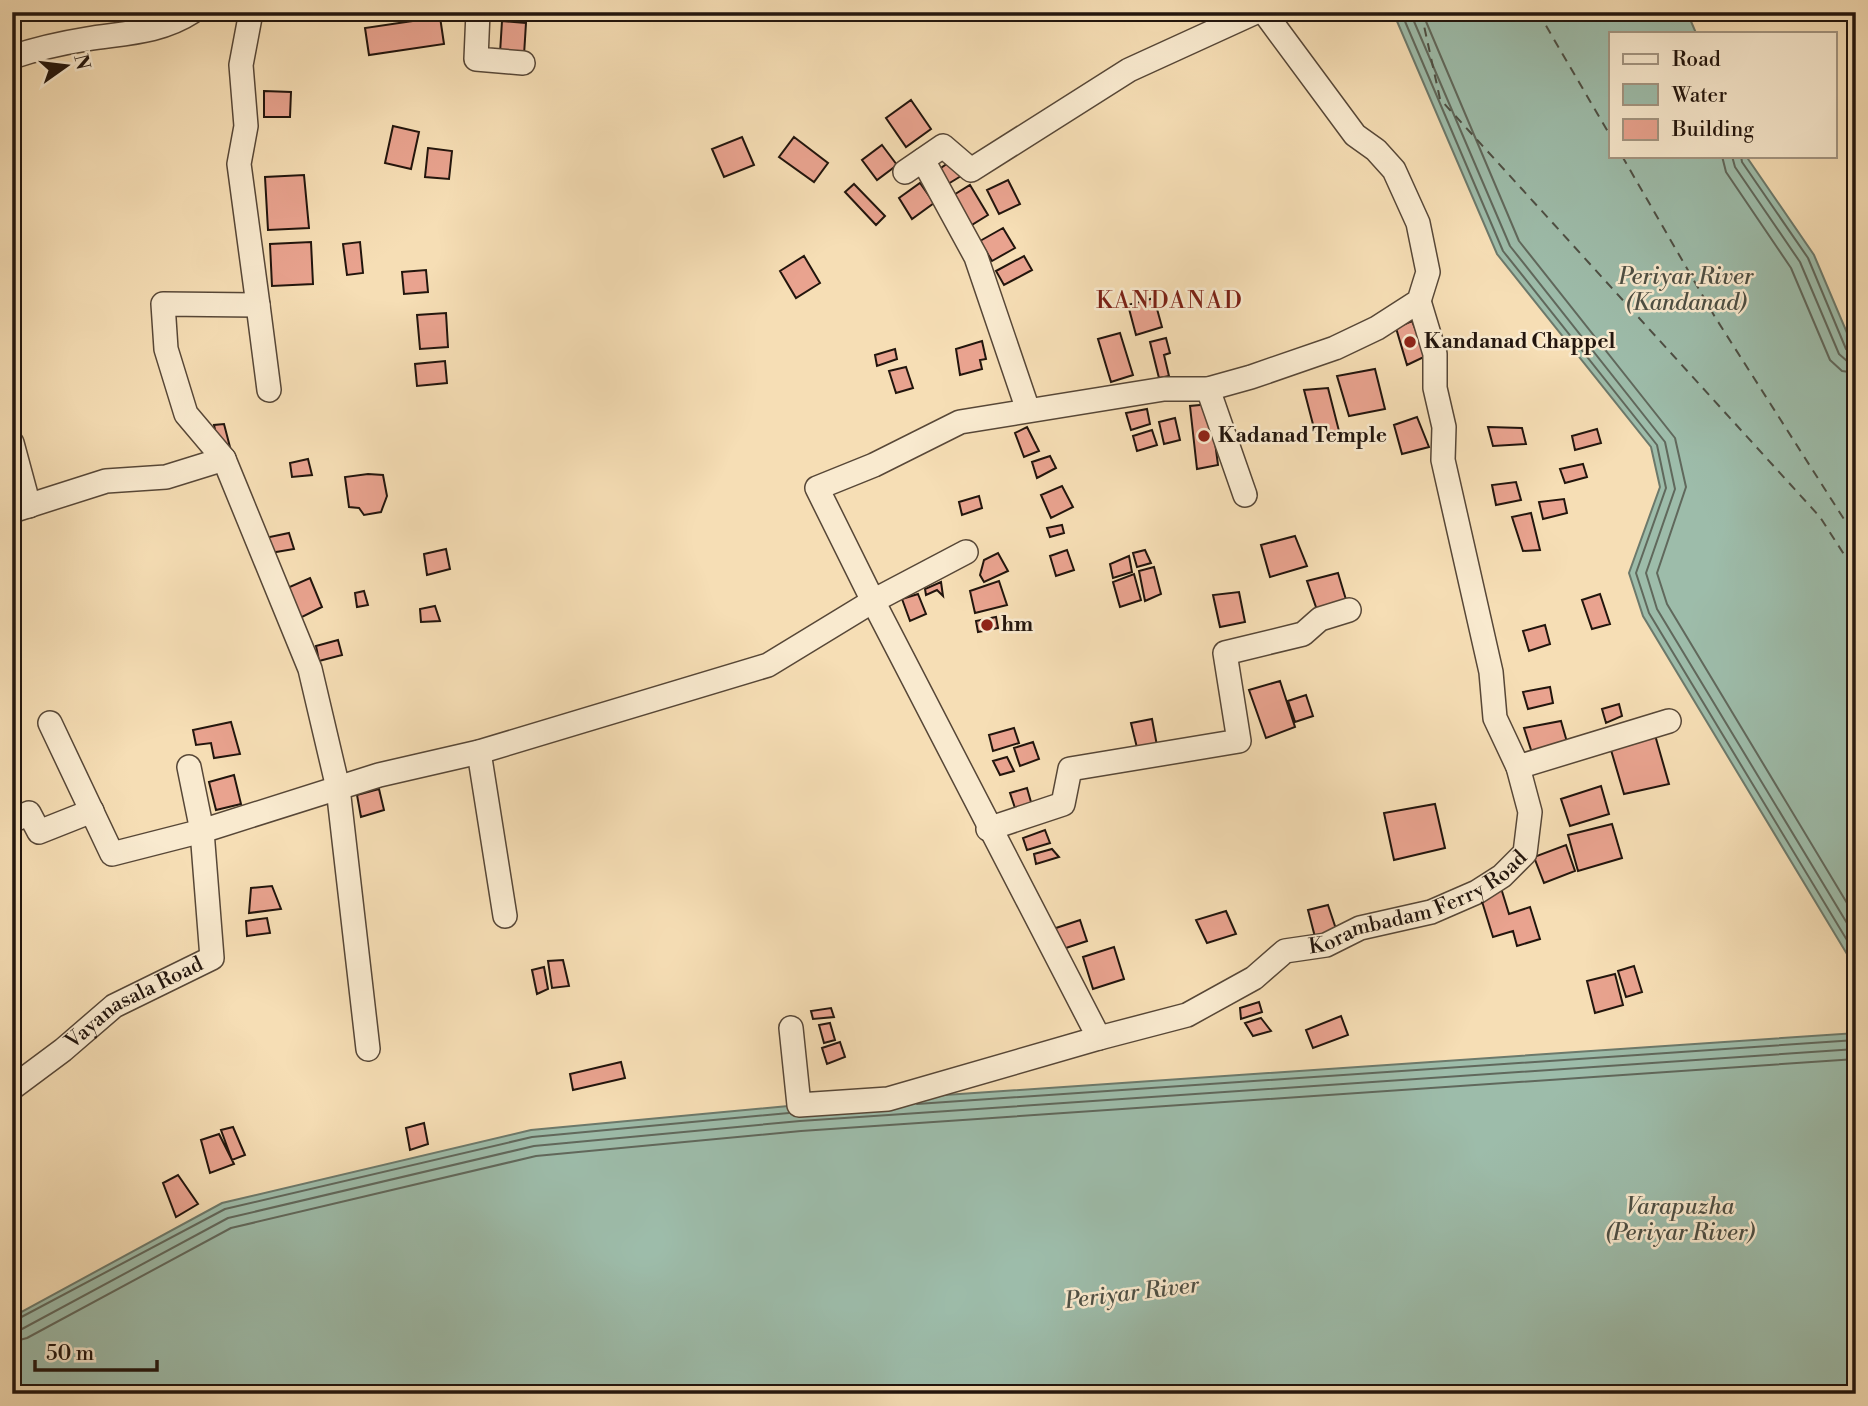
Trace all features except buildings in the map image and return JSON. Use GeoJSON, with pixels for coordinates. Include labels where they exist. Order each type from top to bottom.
{"type":"FeatureCollection","features":[{"type":"Feature","properties":{"kind":"street"},"geometry":{"type":"LineString","coordinates":[[12,57],[87,39],[150,31],[178,21],[192,12]]}},
{"type":"Feature","properties":{"kind":"street"},"geometry":{"type":"LineString","coordinates":[[251,12],[241,65],[246,126],[239,164],[269,390]]}},
{"type":"Feature","properties":{"kind":"street"},"geometry":{"type":"LineString","coordinates":[[478,12],[476,58],[523,63]]}},
{"type":"Feature","properties":{"kind":"street"},"geometry":{"type":"LineString","coordinates":[[1028,410],[975,257],[914,166],[943,146],[971,170],[1129,70],[1256,12]]}},
{"type":"Feature","properties":{"kind":"street"},"geometry":{"type":"LineString","coordinates":[[1099,1038],[988,829],[817,488],[874,465],[960,422],[1164,388],[1208,389],[1335,348],[1377,328],[1419,301],[1428,272],[1418,223],[1394,170],[1376,150],[1355,135],[1264,12]]}},
{"type":"Feature","properties":{"kind":"street","name":"Korambadam Ferry Road"},"geometry":{"type":"LineString","coordinates":[[791,1028],[799,1105],[888,1099],[1187,1015],[1254,978],[1285,951],[1326,945],[1360,928],[1431,912],[1486,887],[1502,876],[1525,853],[1530,812],[1518,767],[1495,718],[1486,646],[1443,460],[1444,427],[1435,388],[1435,354],[1419,301]]}},
{"type":"Feature","properties":{"kind":"street"},"geometry":{"type":"LineString","coordinates":[[257,305],[163,304],[166,349],[186,414],[224,459],[310,669],[338,788],[368,1049]]}},
{"type":"Feature","properties":{"kind":"street"},"geometry":{"type":"LineString","coordinates":[[1208,389],[1245,495]]}},
{"type":"Feature","properties":{"kind":"street"},"geometry":{"type":"LineString","coordinates":[[12,443],[21,508],[106,481],[166,477],[224,459]]}},
{"type":"Feature","properties":{"kind":"street"},"geometry":{"type":"LineString","coordinates":[[50,723],[112,854],[202,831],[338,788],[479,752],[768,665],[873,601],[966,552]]}},
{"type":"Feature","properties":{"kind":"street"},"geometry":{"type":"LineString","coordinates":[[988,829],[1063,804],[1070,769],[1239,741],[1225,653],[1303,634],[1320,619],[1349,610]]}},
{"type":"Feature","properties":{"kind":"street"},"geometry":{"type":"LineString","coordinates":[[1518,767],[1669,722]]}},
{"type":"Feature","properties":{"kind":"street"},"geometry":{"type":"LineString","coordinates":[[479,752],[505,916]]}},
{"type":"Feature","properties":{"kind":"street"},"geometry":{"type":"LineString","coordinates":[[189,767],[202,831]]}},
{"type":"Feature","properties":{"kind":"street"},"geometry":{"type":"LineString","coordinates":[[12,821],[29,813],[39,832],[92,811]]}},
{"type":"Feature","properties":{"kind":"street","name":"Vayanasala Road"},"geometry":{"type":"LineString","coordinates":[[12,1088],[63,1051],[114,1006],[212,958],[202,831]]}},
{"type":"Feature","properties":{"kind":"water","name":"Periyar River (Kandanad)"},"geometry":{"type":"Polygon","coordinates":[[[1393,12],[1687,12],[1696,32],[1609,32],[1609,158],[1747,158],[1814,255],[1856,354],[1856,969],[1643,616],[1629,573],[1660,487],[1651,447],[1497,254],[1393,12]]]}},
{"type":"Feature","properties":{"kind":"water","name":"Varapuzha (Periyar River)"},"geometry":{"type":"Polygon","coordinates":[[[1856,1033],[1856,1394],[12,1394],[12,1317],[222,1203],[531,1130],[799,1105],[1856,1033]]]}},
{"type":"Feature","properties":{"kind":"ferry route"},"geometry":{"type":"LineString","coordinates":[[1421,12],[1440,99],[1820,517],[1856,573]]}},
{"type":"Feature","properties":{"kind":"ferry route"},"geometry":{"type":"LineString","coordinates":[[1538,12],[1609,134]]}},
{"type":"Feature","properties":{"kind":"ferry route"},"geometry":{"type":"LineString","coordinates":[[1623,158],[1715,317],[1856,538]]}},
{"type":"Feature","properties":{"kind":"place","name":"Kandanad Chappel"},"geometry":{"type":"Point","coordinates":[1410,342]}},
{"type":"Feature","properties":{"kind":"place","name":"Kadanad Temple"},"geometry":{"type":"Point","coordinates":[1204,436]}},
{"type":"Feature","properties":{"kind":"place","name":"hm"},"geometry":{"type":"Point","coordinates":[987,625]}},
{"type":"Feature","properties":{"kind":"district","name":"KANDANAD"},"geometry":{"type":"Point","coordinates":[1170,301]}},
{"type":"Feature","properties":{"kind":"water label","name":"Periyar River"},"geometry":{"type":"Point","coordinates":[1132,1293]}}]}
